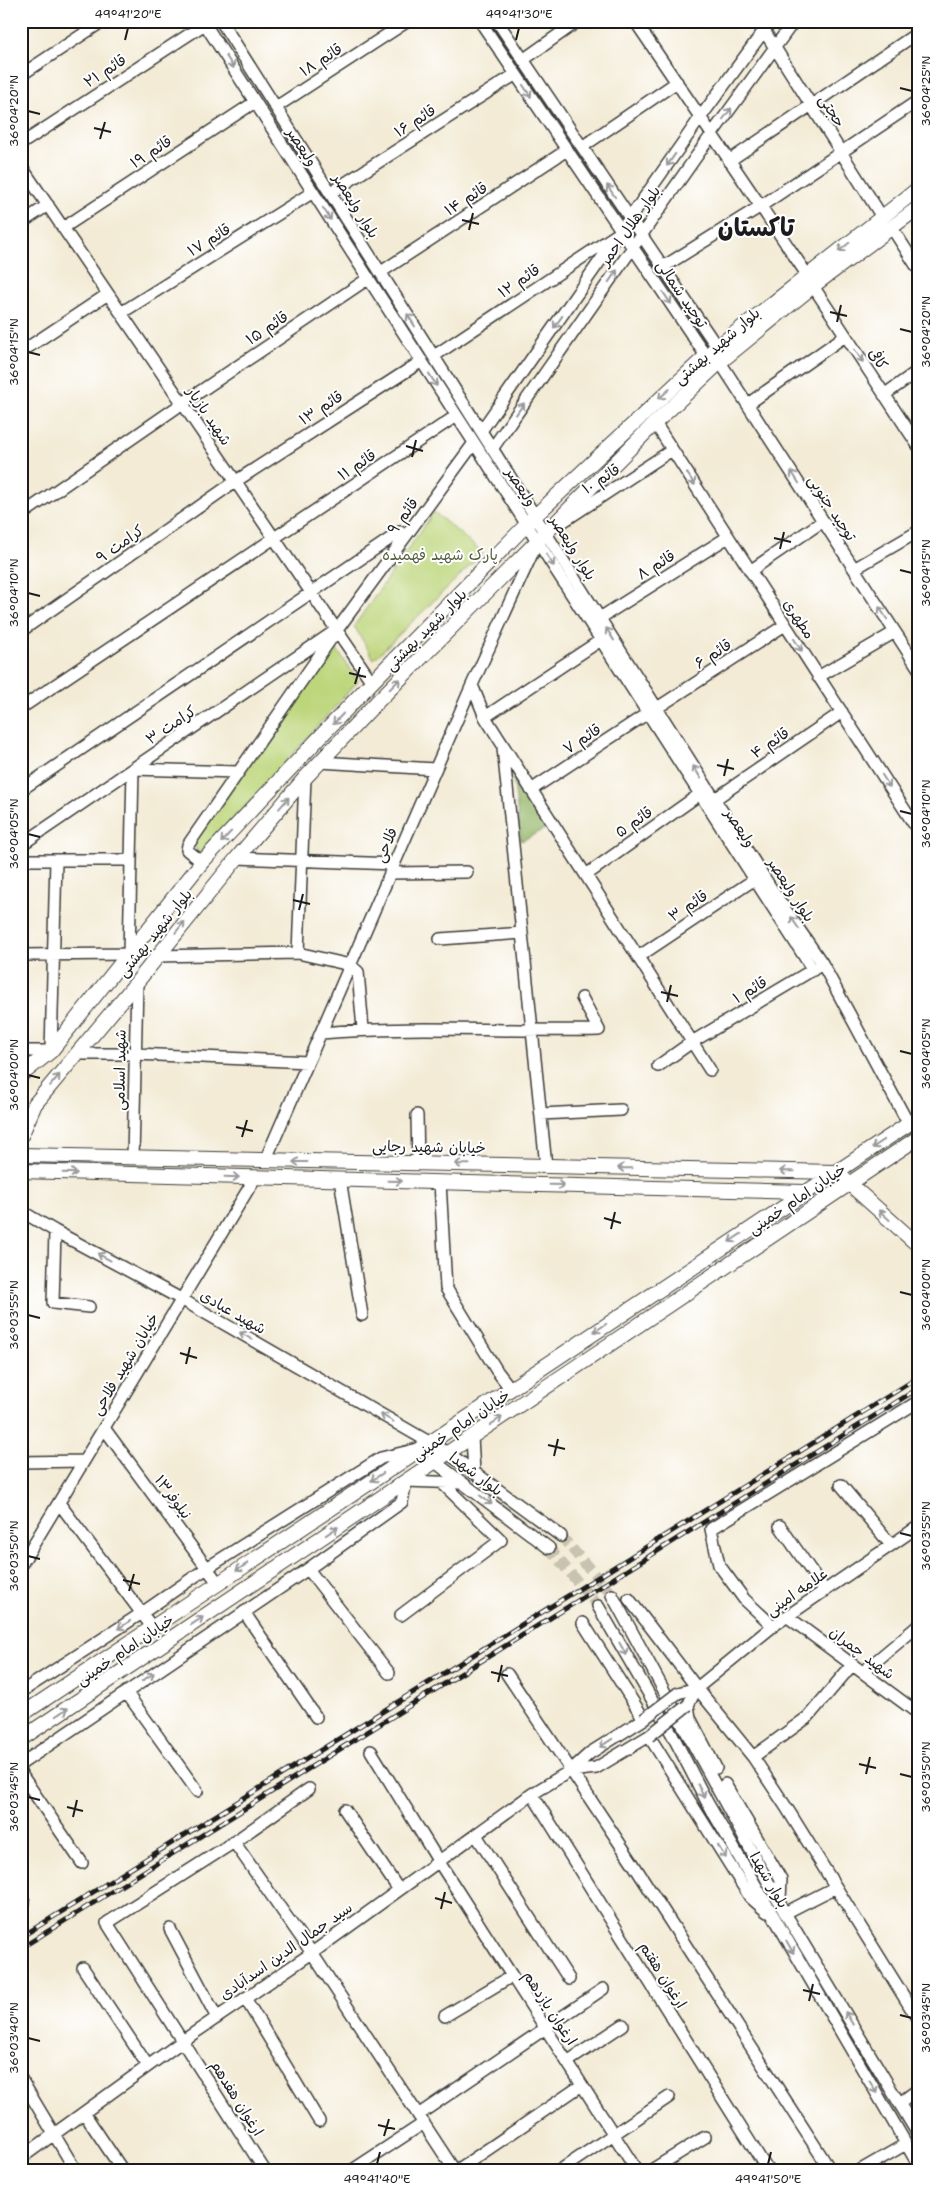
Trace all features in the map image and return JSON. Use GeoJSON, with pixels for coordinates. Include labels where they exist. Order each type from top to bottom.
{"type":"FeatureCollection","features":[{"type":"Feature","properties":{"kind":"main road","name":"بلوار شهید بهشتی"},"geometry":{"type":"LineString","coordinates":[[21,1136],[28,1106],[78,1054],[236,858],[320,762],[383,696],[655,423],[810,281],[882,217],[919,188]]}},
{"type":"Feature","properties":{"kind":"main road","name":"بلوار شهید بهشتی"},"geometry":{"type":"LineString","coordinates":[[21,1075],[51,1051],[202,862],[372,682],[531,520],[712,352],[810,281],[892,228],[919,207]]}},
{"type":"Feature","properties":{"kind":"main road","name":"خیابان امام خمینی"},"geometry":{"type":"LineString","coordinates":[[21,1715],[914,1120]]}},
{"type":"Feature","properties":{"kind":"main road","name":"خیابان امام خمینی"},"geometry":{"type":"LineString","coordinates":[[21,1739],[919,1138]]}},
{"type":"Feature","properties":{"kind":"main road","name":"خیابان شهید رجایی"},"geometry":{"type":"LineString","coordinates":[[21,1155],[836,1172]]}},
{"type":"Feature","properties":{"kind":"main road"},"geometry":{"type":"LineString","coordinates":[[21,1171],[805,1191],[827,1199]]}},
{"type":"Feature","properties":{"kind":"main road"},"geometry":{"type":"LineString","coordinates":[[836,1172],[919,1246]]}},
{"type":"Feature","properties":{"kind":"main road","name":"خیابان امام خمینی"},"geometry":{"type":"LineString","coordinates":[[752,1190],[762,1193],[766,1197],[769,1208],[765,1218]]}},
{"type":"Feature","properties":{"kind":"main road"},"geometry":{"type":"LineString","coordinates":[[665,1285],[676,1300]]}},
{"type":"Feature","properties":{"kind":"main road"},"geometry":{"type":"LineString","coordinates":[[623,1313],[632,1330]]}},
{"type":"Feature","properties":{"kind":"street"},"geometry":{"type":"LineString","coordinates":[[21,75],[103,21]]}},
{"type":"Feature","properties":{"kind":"street","name":"بلوار ولیعصر"},"geometry":{"type":"LineString","coordinates":[[221,21],[481,431],[531,520],[600,618],[653,710],[715,799],[818,966]]}},
{"type":"Feature","properties":{"kind":"street","name":"قائم ۱۸"},"geometry":{"type":"LineString","coordinates":[[276,107],[408,21]]}},
{"type":"Feature","properties":{"kind":"street","name":"توحید شمالی"},"geometry":{"type":"LineString","coordinates":[[480,21],[633,247],[720,362]]}},
{"type":"Feature","properties":{"kind":"street","name":"توحید شمالی"},"geometry":{"type":"LineString","coordinates":[[497,21],[663,267],[712,352]]}},
{"type":"Feature","properties":{"kind":"street"},"geometry":{"type":"LineString","coordinates":[[523,60],[578,21]]}},
{"type":"Feature","properties":{"kind":"street"},"geometry":{"type":"LineString","coordinates":[[635,21],[700,118]]}},
{"type":"Feature","properties":{"kind":"street","name":"بلوار هلال احمر"},"geometry":{"type":"LineString","coordinates":[[481,431],[622,231],[761,26],[771,21]]}},
{"type":"Feature","properties":{"kind":"street","name":"بلوار هلال احمر"},"geometry":{"type":"LineString","coordinates":[[492,449],[712,134],[794,21]]}},
{"type":"Feature","properties":{"kind":"street","name":"ولیعصر"},"geometry":{"type":"LineString","coordinates":[[204,22],[456,416],[531,520]]}},
{"type":"Feature","properties":{"kind":"street","name":"قائم ۲۱"},"geometry":{"type":"LineString","coordinates":[[21,144],[204,22]]}},
{"type":"Feature","properties":{"kind":"street","name":"حجتی"},"geometry":{"type":"LineString","coordinates":[[761,26],[882,217]]}},
{"type":"Feature","properties":{"kind":"street"},"geometry":{"type":"LineString","coordinates":[[729,160],[919,32]]}},
{"type":"Feature","properties":{"kind":"street","name":"قائم ۱۶"},"geometry":{"type":"LineString","coordinates":[[330,193],[516,74]]}},
{"type":"Feature","properties":{"kind":"street"},"geometry":{"type":"LineString","coordinates":[[582,147],[677,82]]}},
{"type":"Feature","properties":{"kind":"street"},"geometry":{"type":"LineString","coordinates":[[663,267],[761,206],[919,100]]}},
{"type":"Feature","properties":{"kind":"street","name":"قائم ۱۹"},"geometry":{"type":"LineString","coordinates":[[63,228],[255,102]]}},
{"type":"Feature","properties":{"kind":"street","name":"کافی"},"geometry":{"type":"LineString","coordinates":[[700,118],[761,206],[919,447]]}},
{"type":"Feature","properties":{"kind":"street","name":"قائم ۱۴"},"geometry":{"type":"LineString","coordinates":[[381,272],[567,150]]}},
{"type":"Feature","properties":{"kind":"street","name":"شهید بازیار"},"geometry":{"type":"LineString","coordinates":[[21,166],[372,682]]}},
{"type":"Feature","properties":{"kind":"street","name":"قائم ۱۷"},"geometry":{"type":"LineString","coordinates":[[121,313],[313,192]]}},
{"type":"Feature","properties":{"kind":"street"},"geometry":{"type":"LineString","coordinates":[[21,223],[48,205]]}},
{"type":"Feature","properties":{"kind":"street"},"geometry":{"type":"LineString","coordinates":[[892,228],[919,270]]}},
{"type":"Feature","properties":{"kind":"street","name":"قائم ۱۲"},"geometry":{"type":"LineString","coordinates":[[434,356],[622,231]]}},
{"type":"Feature","properties":{"kind":"street","name":"قائم ۱۵"},"geometry":{"type":"LineString","coordinates":[[21,515],[182,403],[368,278]]}},
{"type":"Feature","properties":{"kind":"street"},"geometry":{"type":"LineString","coordinates":[[21,352],[108,294]]}},
{"type":"Feature","properties":{"kind":"street"},"geometry":{"type":"LineString","coordinates":[[748,404],[846,336]]}},
{"type":"Feature","properties":{"kind":"street","name":"قائم ۱۳"},"geometry":{"type":"LineString","coordinates":[[236,481],[422,361]]}},
{"type":"Feature","properties":{"kind":"street","name":"توحید جنوبی"},"geometry":{"type":"LineString","coordinates":[[720,362],[919,669]]}},
{"type":"Feature","properties":{"kind":"street"},"geometry":{"type":"LineString","coordinates":[[884,395],[919,370]]}},
{"type":"Feature","properties":{"kind":"street","name":"قائم ۱۱"},"geometry":{"type":"LineString","coordinates":[[21,708],[456,416]]}},
{"type":"Feature","properties":{"kind":"street","name":"مطهری"},"geometry":{"type":"LineString","coordinates":[[655,423],[919,832]]}},
{"type":"Feature","properties":{"kind":"street","name":"قائم ۹"},"geometry":{"type":"LineString","coordinates":[[202,862],[187,847],[337,630],[474,443]]}},
{"type":"Feature","properties":{"kind":"street","name":"قائم ۱۰"},"geometry":{"type":"LineString","coordinates":[[542,537],[672,450]]}},
{"type":"Feature","properties":{"kind":"street","name":"کرامت ۹"},"geometry":{"type":"LineString","coordinates":[[21,631],[236,481]]}},
{"type":"Feature","properties":{"kind":"street"},"geometry":{"type":"LineString","coordinates":[[750,571],[823,521]]}},
{"type":"Feature","properties":{"kind":"street"},"geometry":{"type":"LineString","coordinates":[[854,569],[919,531]]}},
{"type":"Feature","properties":{"kind":"street"},"geometry":{"type":"LineString","coordinates":[[21,790],[400,532]]}},
{"type":"Feature","properties":{"kind":"street","name":"ولیعصر"},"geometry":{"type":"LineString","coordinates":[[542,537],[601,640],[653,710],[700,794],[755,879],[818,966],[914,1120]]}},
{"type":"Feature","properties":{"kind":"street","name":"فلاحی"},"geometry":{"type":"LineString","coordinates":[[265,1161],[472,685],[542,537]]}},
{"type":"Feature","properties":{"kind":"street","name":"قائم ۸"},"geometry":{"type":"LineString","coordinates":[[600,618],[728,537]]}},
{"type":"Feature","properties":{"kind":"street","name":"قائم ۶"},"geometry":{"type":"LineString","coordinates":[[653,710],[785,625]]}},
{"type":"Feature","properties":{"kind":"street","name":"کرامت ۳"},"geometry":{"type":"LineString","coordinates":[[21,845],[337,630]]}},
{"type":"Feature","properties":{"kind":"street"},"geometry":{"type":"LineString","coordinates":[[818,676],[894,632]]}},
{"type":"Feature","properties":{"kind":"street"},"geometry":{"type":"LineString","coordinates":[[485,717],[601,640]]}},
{"type":"Feature","properties":{"kind":"street"},"geometry":{"type":"LineString","coordinates":[[472,685],[485,717],[502,745],[710,1070]]}},
{"type":"Feature","properties":{"kind":"street","name":"قائم ۷"},"geometry":{"type":"LineString","coordinates":[[532,790],[653,710]]}},
{"type":"Feature","properties":{"kind":"street","name":"قائم ۴"},"geometry":{"type":"LineString","coordinates":[[715,799],[842,712]]}},
{"type":"Feature","properties":{"kind":"street"},"geometry":{"type":"LineString","coordinates":[[502,745],[546,1166]]}},
{"type":"Feature","properties":{"kind":"street"},"geometry":{"type":"LineString","coordinates":[[320,762],[435,769]]}},
{"type":"Feature","properties":{"kind":"street"},"geometry":{"type":"LineString","coordinates":[[21,955],[129,954],[133,769],[238,772]]}},
{"type":"Feature","properties":{"kind":"street"},"geometry":{"type":"LineString","coordinates":[[298,953],[305,778]]}},
{"type":"Feature","properties":{"kind":"street","name":"قائم ۵"},"geometry":{"type":"LineString","coordinates":[[586,875],[700,794]]}},
{"type":"Feature","properties":{"kind":"street"},"geometry":{"type":"LineString","coordinates":[[236,858],[302,861],[392,869],[467,872]]}},
{"type":"Feature","properties":{"kind":"street"},"geometry":{"type":"LineString","coordinates":[[21,860],[132,860]]}},
{"type":"Feature","properties":{"kind":"street"},"geometry":{"type":"LineString","coordinates":[[21,1051],[51,1051],[56,860]]}},
{"type":"Feature","properties":{"kind":"street","name":"قائم ۳"},"geometry":{"type":"LineString","coordinates":[[638,957],[755,879]]}},
{"type":"Feature","properties":{"kind":"street"},"geometry":{"type":"LineString","coordinates":[[440,938],[522,933]]}},
{"type":"Feature","properties":{"kind":"street"},"geometry":{"type":"LineString","coordinates":[[157,956],[298,953],[350,965],[358,972],[363,1029]]}},
{"type":"Feature","properties":{"kind":"street","name":"قائم ۱"},"geometry":{"type":"LineString","coordinates":[[658,1066],[692,1042],[818,966]]}},
{"type":"Feature","properties":{"kind":"street","name":"شهید اسلامی"},"geometry":{"type":"LineString","coordinates":[[133,1158],[137,982]]}},
{"type":"Feature","properties":{"kind":"street"},"geometry":{"type":"LineString","coordinates":[[320,1033],[363,1029],[599,1030],[582,998]]}},
{"type":"Feature","properties":{"kind":"street"},"geometry":{"type":"LineString","coordinates":[[78,1054],[136,1054],[308,1062]]}},
{"type":"Feature","properties":{"kind":"street"},"geometry":{"type":"LineString","coordinates":[[541,1114],[621,1110]]}},
{"type":"Feature","properties":{"kind":"street"},"geometry":{"type":"LineString","coordinates":[[418,1115],[418,1164]]}},
{"type":"Feature","properties":{"kind":"street","name":"خیابان شهید فلاحی"},"geometry":{"type":"LineString","coordinates":[[21,1565],[254,1178]]}},
{"type":"Feature","properties":{"kind":"street"},"geometry":{"type":"LineString","coordinates":[[340,1179],[362,1315]]}},
{"type":"Feature","properties":{"kind":"street"},"geometry":{"type":"LineString","coordinates":[[440,1182],[446,1288],[497,1371],[510,1388]]}},
{"type":"Feature","properties":{"kind":"street","name":"شهید عبادی"},"geometry":{"type":"LineString","coordinates":[[21,1211],[181,1299],[424,1446]]}},
{"type":"Feature","properties":{"kind":"street"},"geometry":{"type":"LineString","coordinates":[[55,1231],[53,1303],[89,1308]]}},
{"type":"Feature","properties":{"kind":"street"},"geometry":{"type":"LineString","coordinates":[[773,1626],[744,1599],[719,1565],[711,1529],[919,1401]]}},
{"type":"Feature","properties":{"kind":"street","name":"نیلوفر۱۳"},"geometry":{"type":"LineString","coordinates":[[104,1428],[218,1583]]}},
{"type":"Feature","properties":{"kind":"street"},"geometry":{"type":"LineString","coordinates":[[472,1437],[474,1472]]}},
{"type":"Feature","properties":{"kind":"street"},"geometry":{"type":"LineString","coordinates":[[21,1692],[207,1568],[381,1458],[424,1446]]}},
{"type":"Feature","properties":{"kind":"street","name":"بلوار شهدا"},"geometry":{"type":"LineString","coordinates":[[424,1446],[448,1453],[561,1536]]}},
{"type":"Feature","properties":{"kind":"street","name":"بلوار شهدا"},"geometry":{"type":"LineString","coordinates":[[424,1446],[435,1462],[549,1548]]}},
{"type":"Feature","properties":{"kind":"street"},"geometry":{"type":"LineString","coordinates":[[21,1462],[84,1461]]}},
{"type":"Feature","properties":{"kind":"street"},"geometry":{"type":"LineString","coordinates":[[21,1764],[308,1569],[402,1502],[406,1481],[463,1483]]}},
{"type":"Feature","properties":{"kind":"street"},"geometry":{"type":"LineString","coordinates":[[401,1615],[501,1540],[441,1482]]}},
{"type":"Feature","properties":{"kind":"street"},"geometry":{"type":"LineString","coordinates":[[841,1486],[891,1545]]}},
{"type":"Feature","properties":{"kind":"street"},"geometry":{"type":"LineString","coordinates":[[59,1503],[152,1627]]}},
{"type":"Feature","properties":{"kind":"street"},"geometry":{"type":"LineString","coordinates":[[780,1526],[825,1591]]}},
{"type":"Feature","properties":{"kind":"street","name":"علامه امینی"},"geometry":{"type":"LineString","coordinates":[[697,1688],[773,1626],[919,1526]]}},
{"type":"Feature","properties":{"kind":"street"},"geometry":{"type":"LineString","coordinates":[[308,1569],[389,1673]]}},
{"type":"Feature","properties":{"kind":"street","name":"بلوار شهدا"},"geometry":{"type":"LineString","coordinates":[[612,1595],[785,1913],[919,2136]]}},
{"type":"Feature","properties":{"kind":"street"},"geometry":{"type":"LineString","coordinates":[[629,1599],[753,1757],[919,2022]]}},
{"type":"Feature","properties":{"kind":"street","name":"بلوار شهدا"},"geometry":{"type":"LineString","coordinates":[[598,1606],[672,1734],[707,1802],[919,2166]]}},
{"type":"Feature","properties":{"kind":"street"},"geometry":{"type":"LineString","coordinates":[[244,1612],[316,1717]]}},
{"type":"Feature","properties":{"kind":"street","name":"شهید چمران"},"geometry":{"type":"LineString","coordinates":[[788,1617],[919,1714]]}},
{"type":"Feature","properties":{"kind":"street"},"geometry":{"type":"LineString","coordinates":[[583,1623],[644,1719]]}},
{"type":"Feature","properties":{"kind":"street"},"geometry":{"type":"LineString","coordinates":[[863,1672],[919,1625]]}},
{"type":"Feature","properties":{"kind":"street"},"geometry":{"type":"LineString","coordinates":[[753,1757],[808,1717],[852,1664]]}},
{"type":"Feature","properties":{"kind":"street"},"geometry":{"type":"LineString","coordinates":[[508,1674],[570,1771],[632,1862],[830,2171]]}},
{"type":"Feature","properties":{"kind":"street"},"geometry":{"type":"LineString","coordinates":[[697,1688],[688,1705],[690,1718],[725,1785],[780,1880],[780,1901]]}},
{"type":"Feature","properties":{"kind":"street","name":"سید جمال الدین اسدآبادی"},"geometry":{"type":"LineString","coordinates":[[21,2158],[184,2040],[312,1953],[532,1794],[570,1771],[590,1754],[644,1719],[678,1693],[697,1688]]}},
{"type":"Feature","properties":{"kind":"street"},"geometry":{"type":"LineString","coordinates":[[126,1692],[197,1791]]}},
{"type":"Feature","properties":{"kind":"street","name":"سید جمال الدین اسدآبادی"},"geometry":{"type":"LineString","coordinates":[[570,1771],[596,1768],[649,1736],[688,1705]]}},
{"type":"Feature","properties":{"kind":"street"},"geometry":{"type":"LineString","coordinates":[[649,1736],[750,1898],[774,1918]]}},
{"type":"Feature","properties":{"kind":"street","name":"ارغوان یازدهم"},"geometry":{"type":"LineString","coordinates":[[371,1751],[439,1862],[635,2170]]}},
{"type":"Feature","properties":{"kind":"street"},"geometry":{"type":"LineString","coordinates":[[21,1774],[82,1863]]}},
{"type":"Feature","properties":{"kind":"street"},"geometry":{"type":"LineString","coordinates":[[309,1789],[234,1842],[312,1953],[456,2171],[582,2085]]}},
{"type":"Feature","properties":{"kind":"street","name":"ارغوان هفتم"},"geometry":{"type":"LineString","coordinates":[[532,1794],[768,2171]]}},
{"type":"Feature","properties":{"kind":"street"},"geometry":{"type":"LineString","coordinates":[[345,1810],[399,1890]]}},
{"type":"Feature","properties":{"kind":"street"},"geometry":{"type":"LineString","coordinates":[[476,1835],[569,1979]]}},
{"type":"Feature","properties":{"kind":"street","name":"ارغوان هفدهم"},"geometry":{"type":"LineString","coordinates":[[234,1842],[107,1922],[184,2040],[265,2171]]}},
{"type":"Feature","properties":{"kind":"street"},"geometry":{"type":"LineString","coordinates":[[785,1913],[836,1887]]}},
{"type":"Feature","properties":{"kind":"street"},"geometry":{"type":"LineString","coordinates":[[170,1930],[217,2018]]}},
{"type":"Feature","properties":{"kind":"street"},"geometry":{"type":"LineString","coordinates":[[83,1968],[148,2066]]}},
{"type":"Feature","properties":{"kind":"street"},"geometry":{"type":"LineString","coordinates":[[446,2016],[512,1976]]}},
{"type":"Feature","properties":{"kind":"street"},"geometry":{"type":"LineString","coordinates":[[351,2171],[603,1989]]}},
{"type":"Feature","properties":{"kind":"street"},"geometry":{"type":"LineString","coordinates":[[245,1998],[320,2121]]}},
{"type":"Feature","properties":{"kind":"street"},"geometry":{"type":"LineString","coordinates":[[567,2062],[623,2025]]}},
{"type":"Feature","properties":{"kind":"street"},"geometry":{"type":"LineString","coordinates":[[21,2079],[76,2171]]}},
{"type":"Feature","properties":{"kind":"street"},"geometry":{"type":"LineString","coordinates":[[900,2103],[919,2089]]}},
{"type":"Feature","properties":{"kind":"street"},"geometry":{"type":"LineString","coordinates":[[559,2171],[669,2097]]}},
{"type":"Feature","properties":{"kind":"street"},"geometry":{"type":"LineString","coordinates":[[84,2113],[123,2171]]}},
{"type":"Feature","properties":{"kind":"street"},"geometry":{"type":"LineString","coordinates":[[650,2171],[705,2137]]}},
{"type":"Feature","properties":{"kind":"street"},"geometry":{"type":"LineString","coordinates":[[859,2171],[906,2144]]}},
{"type":"Feature","properties":{"kind":"green space","name":"پارک شهید فهمیده"},"geometry":{"type":"Polygon","coordinates":[[[434,512],[483,553],[374,659],[354,626],[434,512]]]}},
{"type":"Feature","properties":{"kind":"green space"},"geometry":{"type":"Polygon","coordinates":[[[333,644],[358,681],[202,855],[193,845],[333,644]]]}},
{"type":"Feature","properties":{"kind":"green space"},"geometry":{"type":"Polygon","coordinates":[[[512,768],[547,828],[521,841],[512,768]]]}},
{"type":"Feature","properties":{"kind":"tunnel"},"geometry":{"type":"LineString","coordinates":[[561,1536],[612,1595]]}},
{"type":"Feature","properties":{"kind":"tunnel"},"geometry":{"type":"LineString","coordinates":[[549,1548],[598,1606]]}},
{"type":"Feature","properties":{"kind":"railway"},"geometry":{"type":"LineString","coordinates":[[21,1937],[919,1377]]}},
{"type":"Feature","properties":{"kind":"railway"},"geometry":{"type":"LineString","coordinates":[[21,1948],[919,1388]]}},
{"type":"Feature","properties":{"kind":"district","name":"تاکستان"},"geometry":{"type":"Point","coordinates":[756,227]}}]}
